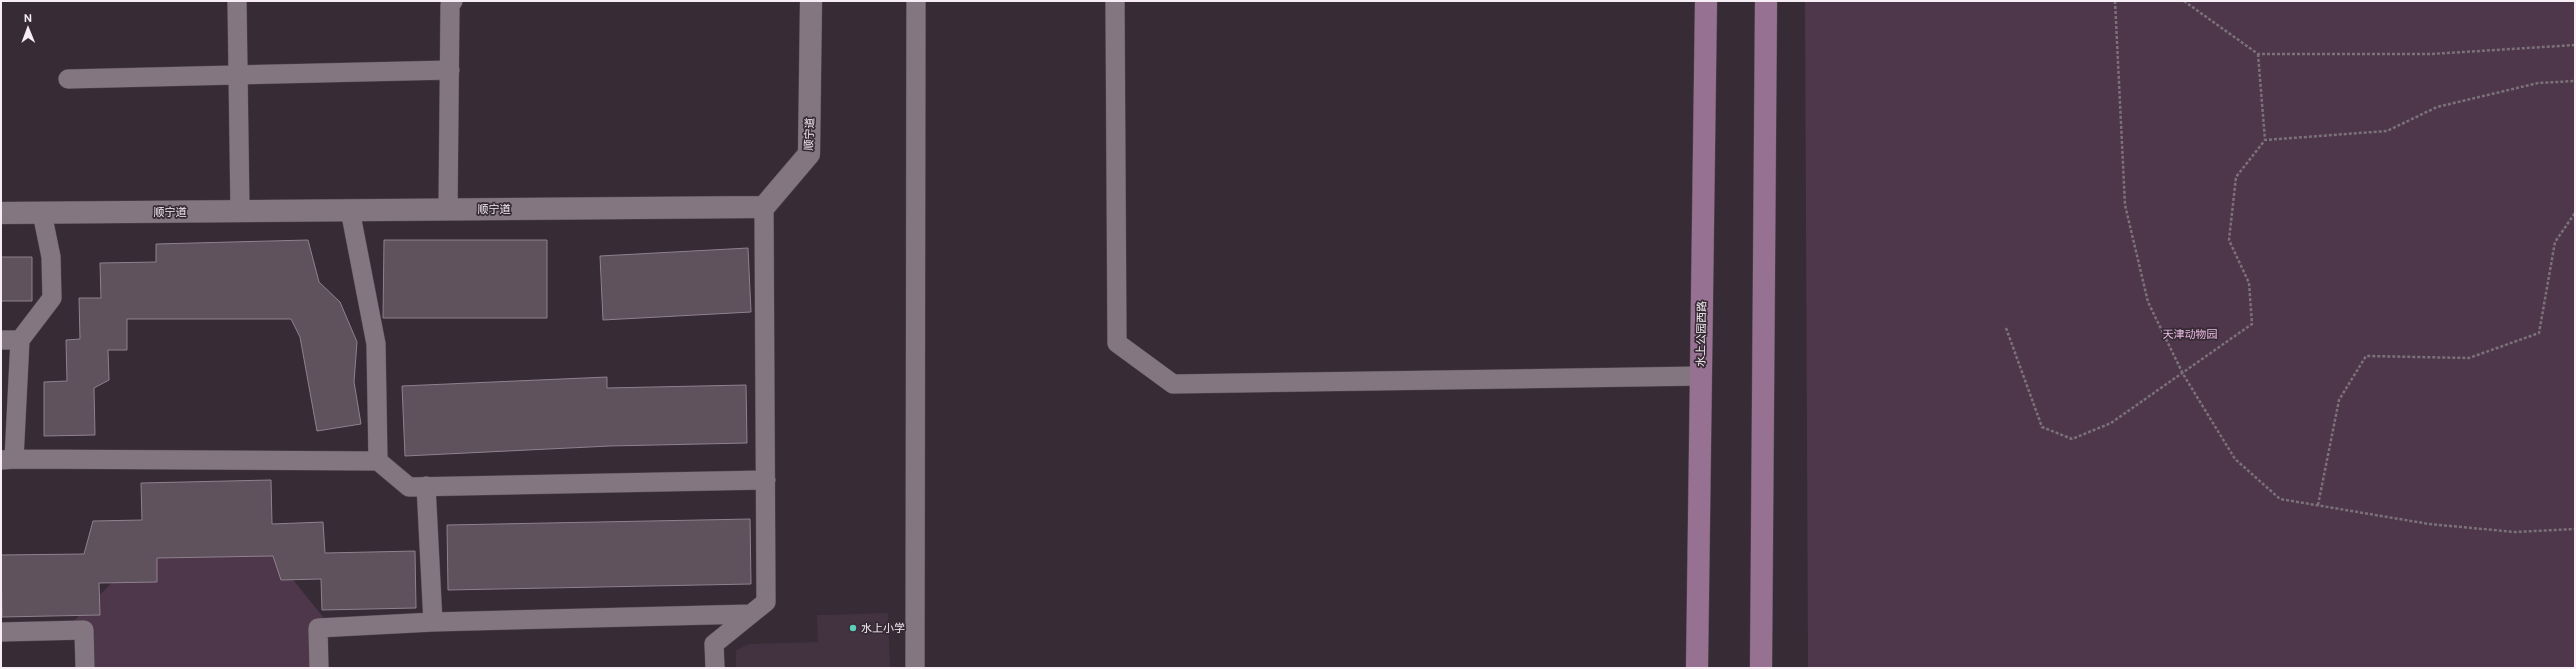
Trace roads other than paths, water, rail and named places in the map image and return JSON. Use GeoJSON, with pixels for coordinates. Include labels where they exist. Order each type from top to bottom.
{"type":"FeatureCollection","features":[{"type":"Feature","properties":{"kind":"main road","name":"水上公园西路"},"geometry":{"type":"LineString","coordinates":[[1697,668],[1706,1]]}},
{"type":"Feature","properties":{"kind":"main road"},"geometry":{"type":"LineString","coordinates":[[1761,668],[1766,1]]}},
{"type":"Feature","properties":{"kind":"street"},"geometry":{"type":"LineString","coordinates":[[237,1],[240,211]]}},
{"type":"Feature","properties":{"kind":"street"},"geometry":{"type":"LineString","coordinates":[[448,210],[450,5],[453,1]]}},
{"type":"Feature","properties":{"kind":"street","name":"顺宁道"},"geometry":{"type":"LineString","coordinates":[[1,213],[764,207],[809,154],[811,1]]}},
{"type":"Feature","properties":{"kind":"street"},"geometry":{"type":"LineString","coordinates":[[915,668],[916,1]]}},
{"type":"Feature","properties":{"kind":"street"},"geometry":{"type":"LineString","coordinates":[[1115,1],[1117,343],[1173,384],[1701,376]]}},
{"type":"Feature","properties":{"kind":"street"},"geometry":{"type":"LineString","coordinates":[[68,79],[450,70]]}},
{"type":"Feature","properties":{"kind":"street"},"geometry":{"type":"LineString","coordinates":[[715,668],[714,644],[766,602],[764,207]]}},
{"type":"Feature","properties":{"kind":"street"},"geometry":{"type":"LineString","coordinates":[[350,210],[376,344],[378,461]]}},
{"type":"Feature","properties":{"kind":"street"},"geometry":{"type":"LineString","coordinates":[[42,213],[51,257],[52,298],[20,340],[7,459],[378,461],[409,486],[766,480]]}},
{"type":"Feature","properties":{"kind":"street"},"geometry":{"type":"LineString","coordinates":[[1,340],[20,340]]}},
{"type":"Feature","properties":{"kind":"street"},"geometry":{"type":"LineString","coordinates":[[426,486],[433,622]]}},
{"type":"Feature","properties":{"kind":"street"},"geometry":{"type":"LineString","coordinates":[[319,668],[318,628],[433,622],[751,614]]}},
{"type":"Feature","properties":{"kind":"street"},"geometry":{"type":"LineString","coordinates":[[1,632],[84,630],[85,668]]}},
{"type":"Feature","properties":{"kind":"place","name":"水上小学"},"geometry":{"type":"Point","coordinates":[853,628]}},
{"type":"Feature","properties":{"kind":"park label","name":"天津动物园"},"geometry":{"type":"Point","coordinates":[2190,334]}}]}
